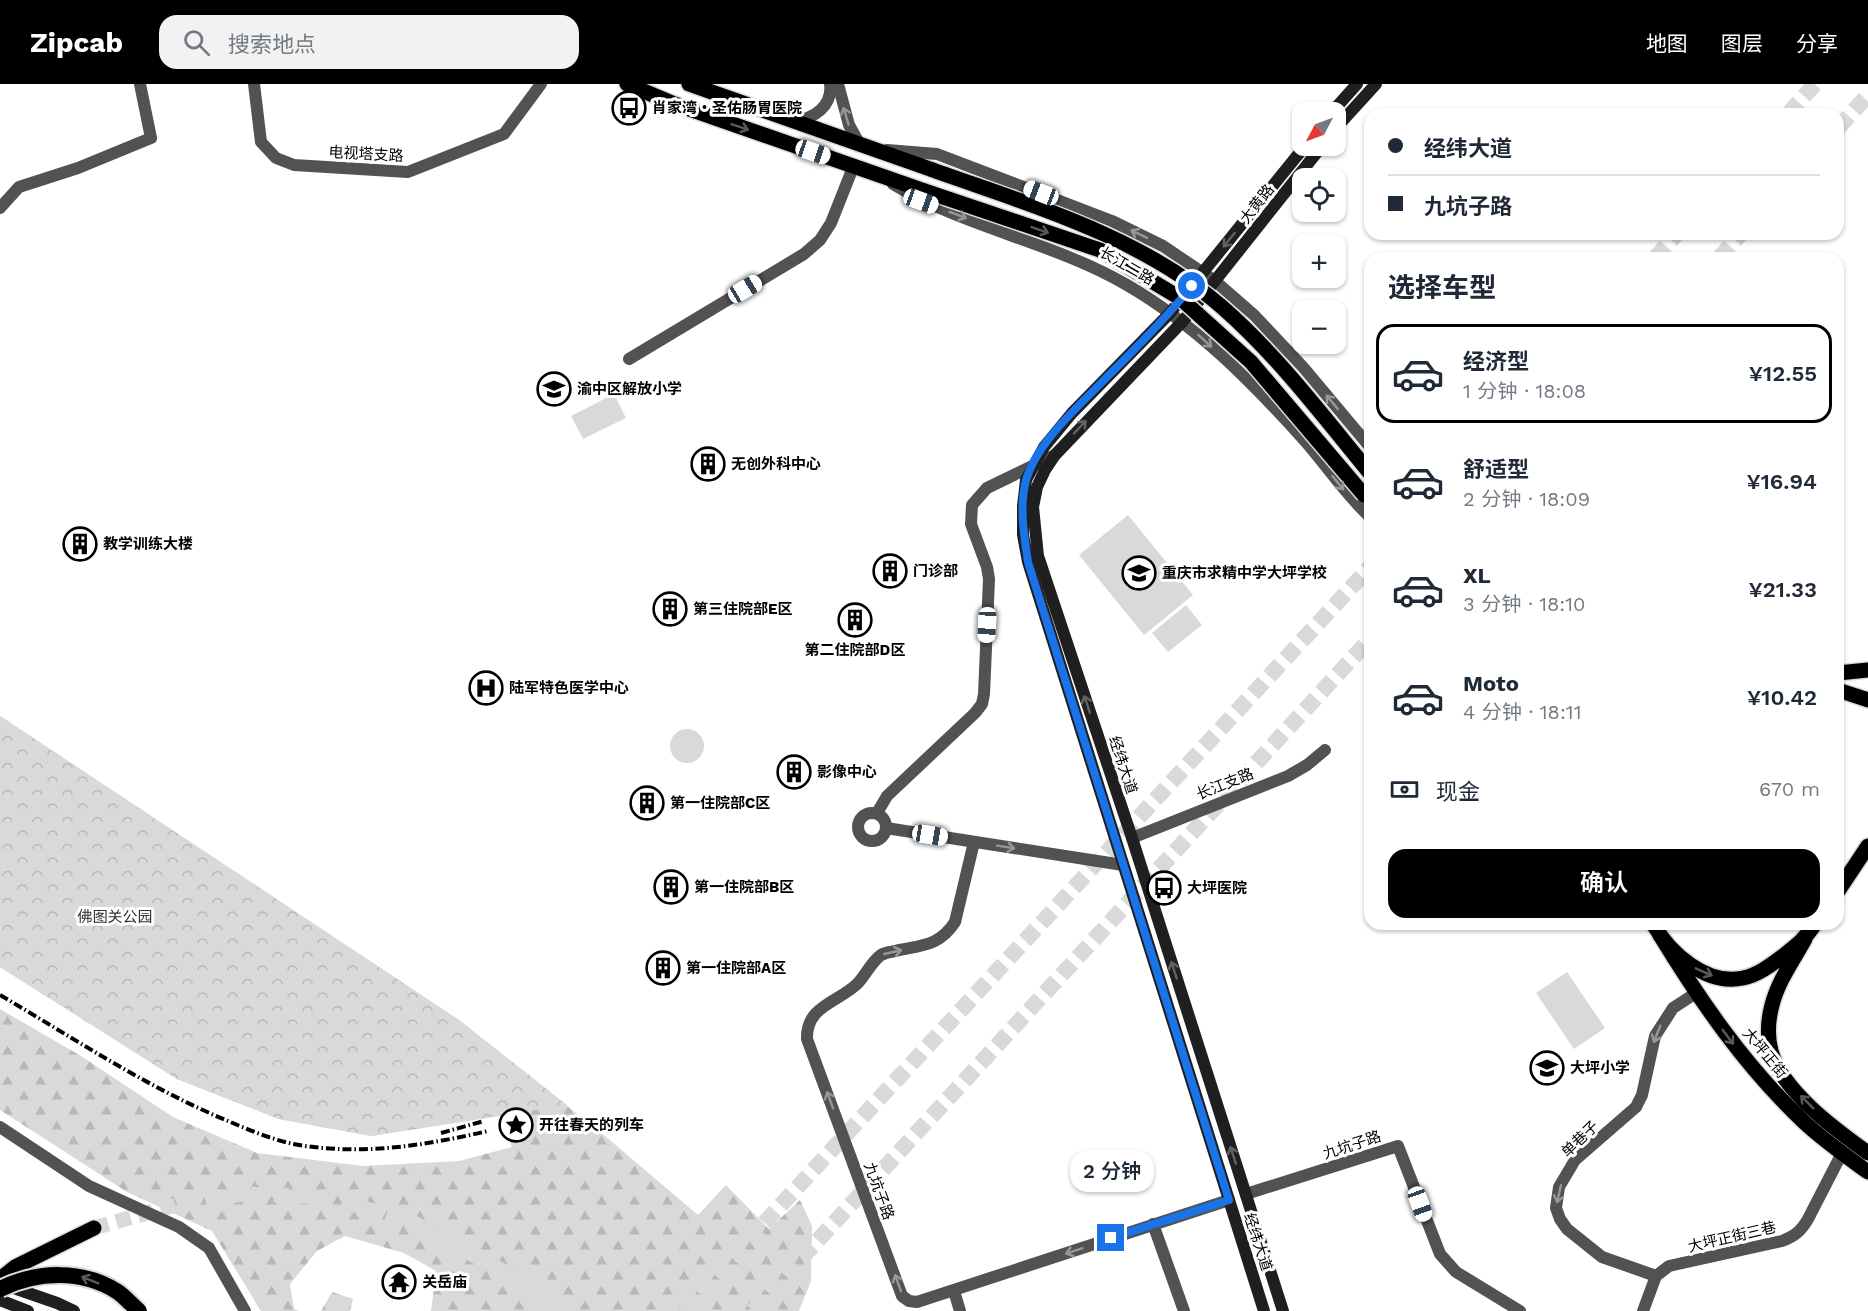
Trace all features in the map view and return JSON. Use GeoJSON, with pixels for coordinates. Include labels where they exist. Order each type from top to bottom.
{"type":"FeatureCollection","features":[{"type":"Feature","properties":{"kind":"highway"},"geometry":{"type":"LineString","coordinates":[[0,1289],[16,1281],[57,1274],[83,1276],[118,1292],[139,1311]]}},
{"type":"Feature","properties":{"kind":"main road","name":"长江二路"},"geometry":{"type":"LineString","coordinates":[[627,84],[672,103],[1100,250],[1180,298],[1251,362],[1364,495]]}},
{"type":"Feature","properties":{"kind":"main road","name":"长江二路"},"geometry":{"type":"LineString","coordinates":[[689,84],[1096,230],[1148,257],[1186,280],[1220,306],[1253,336],[1287,372],[1364,466]]}},
{"type":"Feature","properties":{"kind":"main road"},"geometry":{"type":"LineString","coordinates":[[1341,102],[1357,84]]}},
{"type":"Feature","properties":{"kind":"main road"},"geometry":{"type":"LineString","coordinates":[[1346,117],[1376,84]]}},
{"type":"Feature","properties":{"kind":"main road","name":"大黄路"},"geometry":{"type":"LineString","coordinates":[[1204,272],[1297,156]]}},
{"type":"Feature","properties":{"kind":"main road","name":"大黄路"},"geometry":{"type":"LineString","coordinates":[[1215,280],[1314,156]]}},
{"type":"Feature","properties":{"kind":"main road","name":"经纬大道"},"geometry":{"type":"LineString","coordinates":[[1204,272],[1170,312],[1064,422],[1044,447],[1026,480],[1023,535],[1028,562],[1264,1311]]}},
{"type":"Feature","properties":{"kind":"main road","name":"经纬大道"},"geometry":{"type":"LineString","coordinates":[[1215,280],[1183,321],[1055,455],[1037,487],[1033,507],[1038,556],[1132,838],[1283,1311]]}},
{"type":"Feature","properties":{"kind":"main road"},"geometry":{"type":"LineString","coordinates":[[1844,672],[1868,670]]}},
{"type":"Feature","properties":{"kind":"main road"},"geometry":{"type":"LineString","coordinates":[[1844,692],[1868,700]]}},
{"type":"Feature","properties":{"kind":"main road"},"geometry":{"type":"LineString","coordinates":[[1844,882],[1868,846]]}},
{"type":"Feature","properties":{"kind":"main road"},"geometry":{"type":"LineString","coordinates":[[1656,930],[1697,970],[1726,979],[1742,978],[1757,973],[1805,939],[1811,930]]}},
{"type":"Feature","properties":{"kind":"main road","name":"大坪正街"},"geometry":{"type":"LineString","coordinates":[[1656,930],[1696,993],[1734,1045],[1779,1097],[1804,1122],[1842,1154],[1868,1172]]}},
{"type":"Feature","properties":{"kind":"main road","name":"大坪正街"},"geometry":{"type":"LineString","coordinates":[[1805,939],[1781,980],[1772,1007],[1768,1038],[1771,1053],[1788,1082],[1805,1101],[1868,1153]]}},
{"type":"Feature","properties":{"kind":"main road"},"geometry":{"type":"LineString","coordinates":[[0,1279],[15,1267],[94,1228]]}},
{"type":"Feature","properties":{"kind":"main road"},"geometry":{"type":"LineString","coordinates":[[0,1284],[74,1311]]}},
{"type":"Feature","properties":{"kind":"main road"},"geometry":{"type":"LineString","coordinates":[[0,1300],[28,1311]]}},
{"type":"Feature","properties":{"kind":"street"},"geometry":{"type":"LineString","coordinates":[[0,208],[19,187],[78,168],[151,138],[140,84]]}},
{"type":"Feature","properties":{"kind":"street","name":"电视塔支路"},"geometry":{"type":"LineString","coordinates":[[254,84],[261,142],[276,158],[294,165],[408,172],[504,134],[541,84]]}},
{"type":"Feature","properties":{"kind":"street"},"geometry":{"type":"LineString","coordinates":[[792,120],[809,118],[820,111],[829,99],[830,84]]}},
{"type":"Feature","properties":{"kind":"street"},"geometry":{"type":"LineString","coordinates":[[838,84],[849,125],[867,147]]}},
{"type":"Feature","properties":{"kind":"street","name":"长江二路"},"geometry":{"type":"LineString","coordinates":[[867,147],[937,154],[1092,213],[1163,246],[1215,280],[1254,315],[1303,367],[1364,440]]}},
{"type":"Feature","properties":{"kind":"street"},"geometry":{"type":"LineString","coordinates":[[629,359],[804,254],[820,240],[831,223],[854,165]]}},
{"type":"Feature","properties":{"kind":"street","name":"长江二路"},"geometry":{"type":"LineString","coordinates":[[869,170],[921,201],[1090,265],[1128,285],[1170,312],[1183,321],[1254,387],[1306,442],[1364,511]]}},
{"type":"Feature","properties":{"kind":"street"},"geometry":{"type":"LineString","coordinates":[[1128,285],[1142,289],[1162,280],[1168,267],[1163,246]]}},
{"type":"Feature","properties":{"kind":"street"},"geometry":{"type":"LineString","coordinates":[[877,813],[887,796],[982,704],[989,579],[983,554],[974,534],[970,514],[972,505],[987,488],[1055,455]]}},
{"type":"Feature","properties":{"kind":"street","name":"长江支路"},"geometry":{"type":"LineString","coordinates":[[1132,838],[1288,776],[1325,750]]}},
{"type":"Feature","properties":{"kind":"street"},"geometry":{"type":"LineString","coordinates":[[877,813],[884,820],[886,828],[882,836],[875,841],[866,840],[859,833],[858,823],[863,815],[877,813]]}},
{"type":"Feature","properties":{"kind":"street"},"geometry":{"type":"LineString","coordinates":[[886,828],[1123,865]]}},
{"type":"Feature","properties":{"kind":"street","name":"九坑子路"},"geometry":{"type":"LineString","coordinates":[[974,842],[955,922],[948,933],[930,943],[883,954],[855,985],[816,1012],[807,1028],[807,1039],[903,1296],[909,1301],[917,1302],[1229,1200]]}},
{"type":"Feature","properties":{"kind":"street","name":"单巷子"},"geometry":{"type":"LineString","coordinates":[[1656,1276],[1602,1257],[1567,1229],[1556,1208],[1559,1187],[1575,1160],[1636,1107],[1642,1095],[1655,1036],[1673,1008],[1696,993]]}},
{"type":"Feature","properties":{"kind":"street"},"geometry":{"type":"LineString","coordinates":[[0,1127],[89,1186],[179,1227],[209,1248],[245,1311]]}},
{"type":"Feature","properties":{"kind":"street","name":"九坑子路"},"geometry":{"type":"LineString","coordinates":[[1246,1194],[1398,1146],[1435,1243],[1447,1264],[1456,1272],[1520,1311]]}},
{"type":"Feature","properties":{"kind":"street","name":"大坪正街三巷"},"geometry":{"type":"LineString","coordinates":[[1656,1276],[1669,1266],[1782,1242],[1794,1237],[1808,1220],[1842,1154]]}},
{"type":"Feature","properties":{"kind":"street"},"geometry":{"type":"LineString","coordinates":[[1153,1224],[1184,1311]]}},
{"type":"Feature","properties":{"kind":"street"},"geometry":{"type":"LineString","coordinates":[[1643,1311],[1656,1276]]}},
{"type":"Feature","properties":{"kind":"street"},"geometry":{"type":"LineString","coordinates":[[954,1291],[960,1311]]}},
{"type":"Feature","properties":{"kind":"green space"},"geometry":{"type":"Polygon","coordinates":[[[614,394],[626,418],[583,439],[571,416],[614,394]]]}},
{"type":"Feature","properties":{"kind":"green space"},"geometry":{"type":"Polygon","coordinates":[[[1128,515],[1193,595],[1144,635],[1079,555],[1128,515]]]}},
{"type":"Feature","properties":{"kind":"green space"},"geometry":{"type":"Polygon","coordinates":[[[1186,605],[1202,625],[1168,652],[1152,633],[1186,605]]]}},
{"type":"Feature","properties":{"kind":"green space"},"geometry":{"type":"Polygon","coordinates":[[[0,716],[459,1020],[605,1136],[698,1215],[726,1185],[769,1229],[800,1200],[812,1226],[811,1281],[799,1311],[431,1311],[436,1271],[404,1253],[345,1236],[317,1251],[290,1284],[294,1309],[299,1311],[261,1311],[212,1231],[127,1192],[0,1110],[0,1009],[81,1056],[173,1117],[257,1153],[363,1166],[459,1161],[512,1147],[500,1116],[371,1136],[279,1119],[177,1079],[0,967],[0,716]]]}},
{"type":"Feature","properties":{"kind":"green space","name":"佛图关公园"},"geometry":{"type":"Polygon","coordinates":[[[0,716],[459,1020],[567,1105],[371,1136],[279,1119],[177,1079],[0,967],[0,716]]]}},
{"type":"Feature","properties":{"kind":"green space"},"geometry":{"type":"Polygon","coordinates":[[[687,729],[699,734],[704,746],[699,758],[687,763],[675,758],[670,746],[675,734],[687,729]]]}},
{"type":"Feature","properties":{"kind":"green space"},"geometry":{"type":"Polygon","coordinates":[[[1567,972],[1605,1028],[1574,1049],[1536,993],[1567,972]]]}},
{"type":"Feature","properties":{"kind":"green space"},"geometry":{"type":"Polygon","coordinates":[[[332,1292],[353,1299],[350,1311],[321,1311],[332,1292]]]}},
{"type":"Feature","properties":{"kind":"tunnel"},"geometry":{"type":"LineString","coordinates":[[1793,108],[1815,84]]}},
{"type":"Feature","properties":{"kind":"tunnel"},"geometry":{"type":"LineString","coordinates":[[1844,121],[1868,95]]}},
{"type":"Feature","properties":{"kind":"tunnel"},"geometry":{"type":"LineString","coordinates":[[1660,252],[1672,240]]}},
{"type":"Feature","properties":{"kind":"tunnel"},"geometry":{"type":"LineString","coordinates":[[1724,252],[1736,240]]}},
{"type":"Feature","properties":{"kind":"tunnel"},"geometry":{"type":"LineString","coordinates":[[683,1311],[1364,573]]}},
{"type":"Feature","properties":{"kind":"tunnel"},"geometry":{"type":"LineString","coordinates":[[753,1311],[1364,646]]}},
{"type":"Feature","properties":{"kind":"tunnel"},"geometry":{"type":"LineString","coordinates":[[94,1228],[168,1207],[243,1194],[328,1197],[416,1224],[525,1283],[559,1311]]}},
{"type":"Feature","properties":{"kind":"railway"},"geometry":{"type":"LineString","coordinates":[[0,995],[169,1094],[260,1134],[285,1142],[318,1148],[391,1148],[488,1131]]}},
{"type":"Feature","properties":{"kind":"railway"},"geometry":{"type":"LineString","coordinates":[[441,1133],[484,1121]]}},
{"type":"Feature","properties":{"kind":"place","name":"肖家湾‧圣佑肠胃医院"},"geometry":{"type":"Point","coordinates":[629,108]}},
{"type":"Feature","properties":{"kind":"place","name":"渝中区解放小学"},"geometry":{"type":"Point","coordinates":[554,389]}},
{"type":"Feature","properties":{"kind":"place","name":"无创外科中心"},"geometry":{"type":"Point","coordinates":[708,464]}},
{"type":"Feature","properties":{"kind":"place","name":"教学训练大楼"},"geometry":{"type":"Point","coordinates":[80,544]}},
{"type":"Feature","properties":{"kind":"place","name":"门诊部"},"geometry":{"type":"Point","coordinates":[890,571]}},
{"type":"Feature","properties":{"kind":"place","name":"重庆市求精中学大坪学校"},"geometry":{"type":"Point","coordinates":[1139,573]}},
{"type":"Feature","properties":{"kind":"place","name":"第三住院部E区"},"geometry":{"type":"Point","coordinates":[670,609]}},
{"type":"Feature","properties":{"kind":"place","name":"第二住院部D区"},"geometry":{"type":"Point","coordinates":[855,620]}},
{"type":"Feature","properties":{"kind":"place","name":"陆军特色医学中心"},"geometry":{"type":"Point","coordinates":[486,688]}},
{"type":"Feature","properties":{"kind":"place","name":"影像中心"},"geometry":{"type":"Point","coordinates":[794,772]}},
{"type":"Feature","properties":{"kind":"place","name":"第一住院部C区"},"geometry":{"type":"Point","coordinates":[647,803]}},
{"type":"Feature","properties":{"kind":"place","name":"第一住院部B区"},"geometry":{"type":"Point","coordinates":[671,887]}},
{"type":"Feature","properties":{"kind":"place","name":"大坪医院"},"geometry":{"type":"Point","coordinates":[1164,888]}},
{"type":"Feature","properties":{"kind":"place","name":"第一住院部A区"},"geometry":{"type":"Point","coordinates":[663,968]}},
{"type":"Feature","properties":{"kind":"place","name":"大坪小学"},"geometry":{"type":"Point","coordinates":[1547,1068]}},
{"type":"Feature","properties":{"kind":"place","name":"开往春天的列车"},"geometry":{"type":"Point","coordinates":[516,1125]}},
{"type":"Feature","properties":{"kind":"place","name":"关岳庙"},"geometry":{"type":"Point","coordinates":[399,1282]}},
{"type":"Feature","properties":{"kind":"route"},"geometry":{"type":"LineString","coordinates":[[1111,1238],[1229,1200],[1028,562],[1023,535],[1023,506],[1026,480],[1056,430],[1170,312],[1192,286]]}}]}
